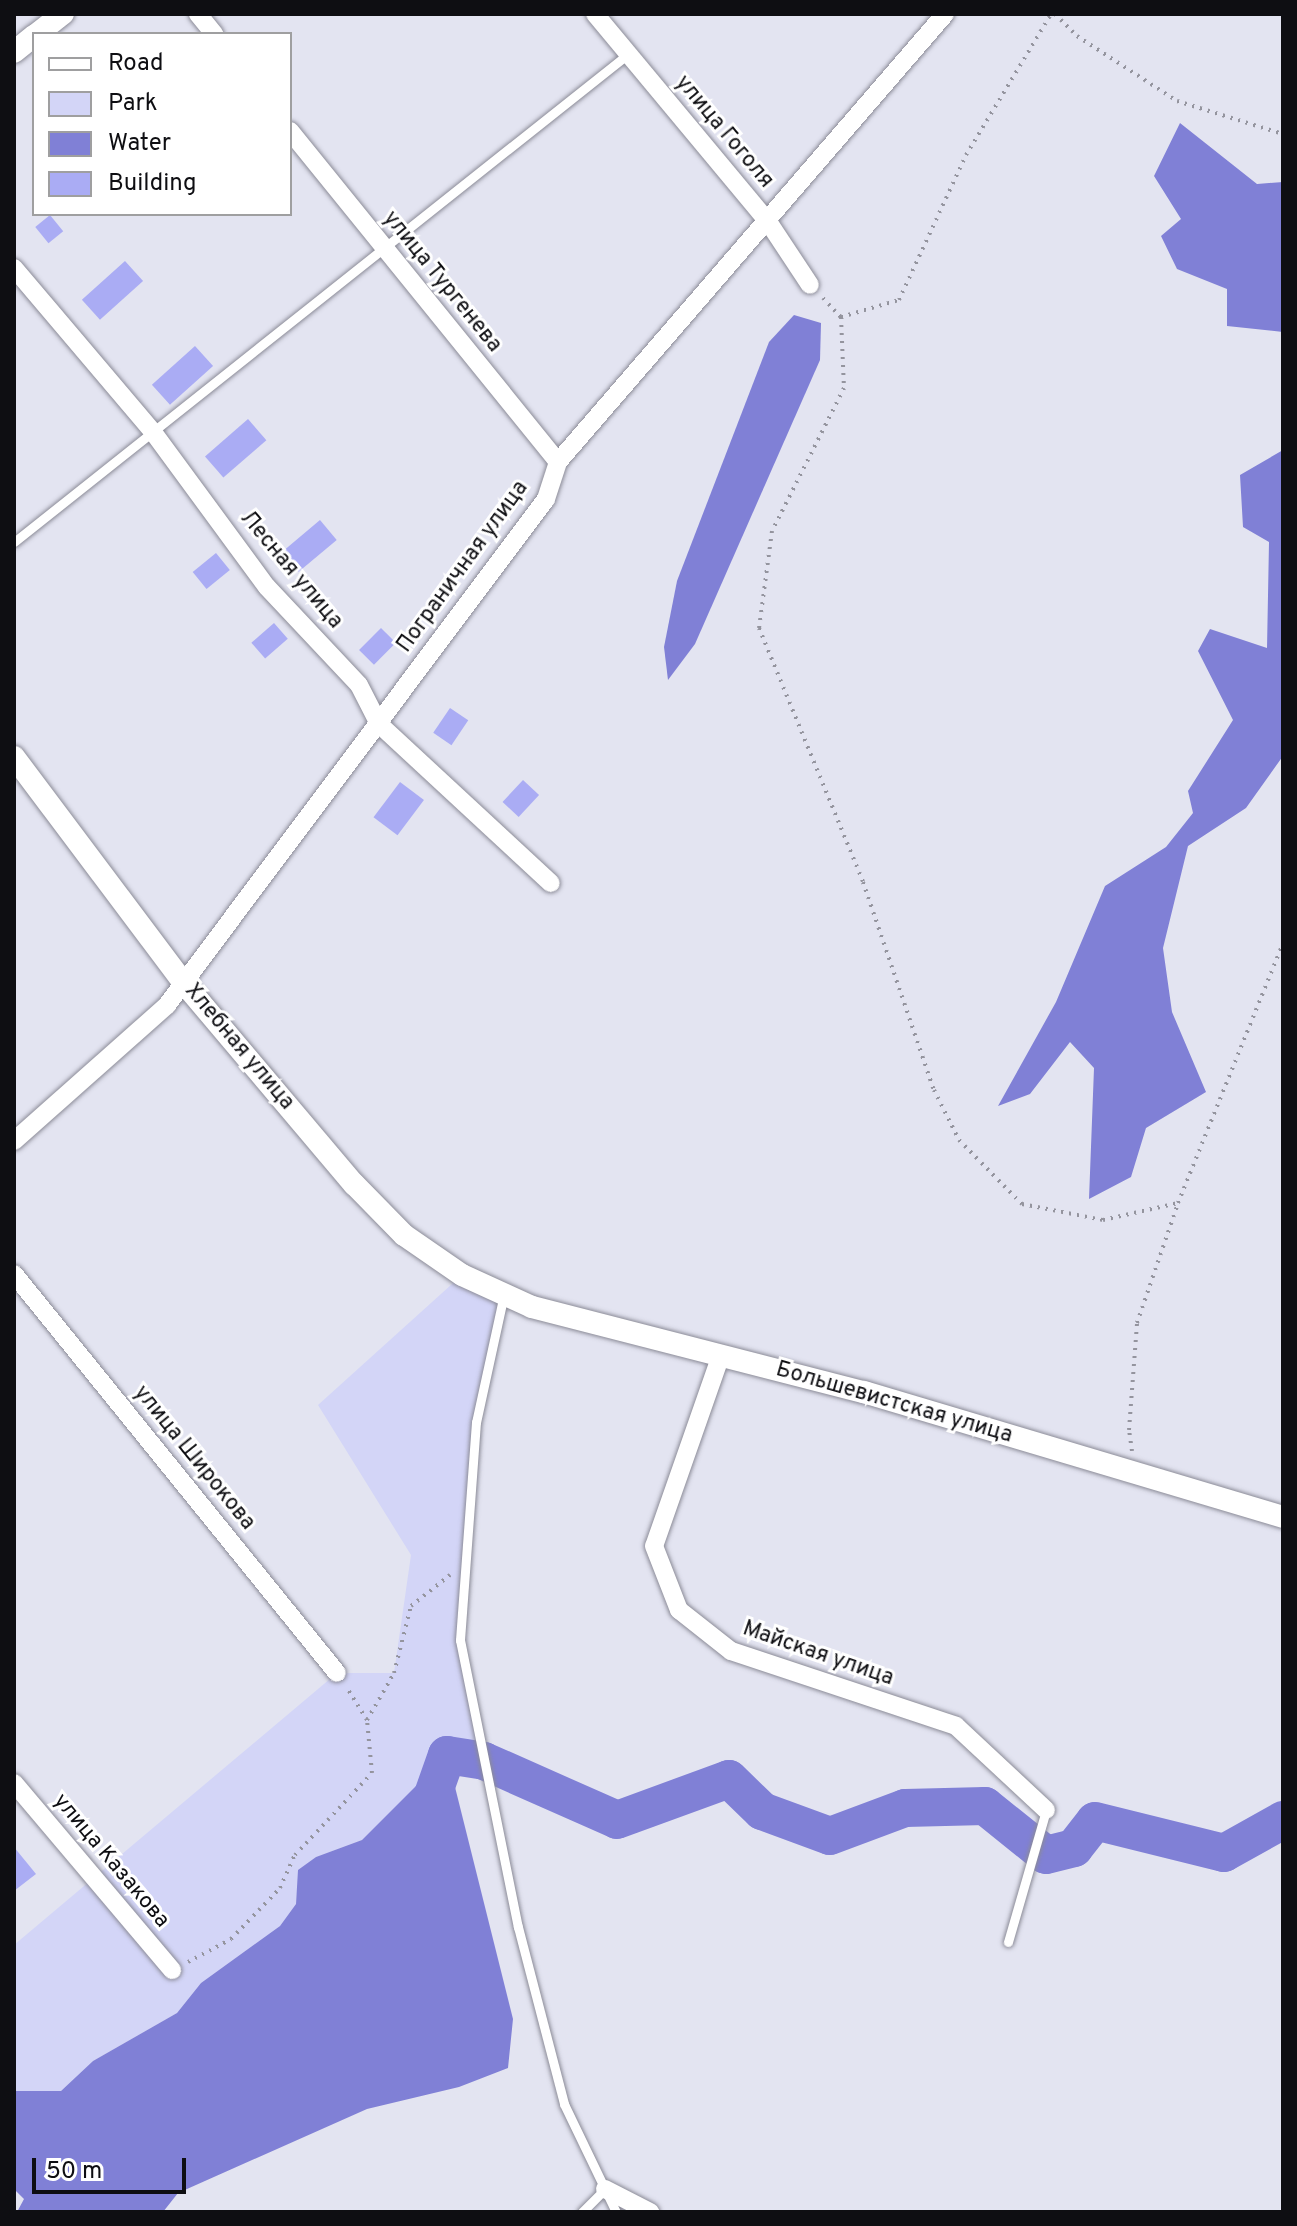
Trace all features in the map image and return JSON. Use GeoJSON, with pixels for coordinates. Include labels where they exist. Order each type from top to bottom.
{"type":"FeatureCollection","features":[{"type":"Feature","properties":{"kind":"street"},"geometry":{"type":"LineString","coordinates":[[40,32],[63,14]]}},
{"type":"Feature","properties":{"kind":"street"},"geometry":{"type":"LineString","coordinates":[[198,14],[212,32]]}},
{"type":"Feature","properties":{"kind":"street","name":"улица Гоголя"},"geometry":{"type":"LineString","coordinates":[[595,14],[769,223],[810,285]]}},
{"type":"Feature","properties":{"kind":"street","name":"Пограничная улица"},"geometry":{"type":"LineString","coordinates":[[14,1141],[167,1005],[546,499],[558,462],[769,223],[945,14]]}},
{"type":"Feature","properties":{"kind":"street"},"geometry":{"type":"LineString","coordinates":[[14,52],[32,38]]}},
{"type":"Feature","properties":{"kind":"street","name":"улица Тургенева"},"geometry":{"type":"LineString","coordinates":[[292,134],[558,462]]}},
{"type":"Feature","properties":{"kind":"street","name":"Лесная улица"},"geometry":{"type":"LineString","coordinates":[[14,268],[153,432],[267,587],[359,685],[379,724],[551,883]]}},
{"type":"Feature","properties":{"kind":"street","name":"Хлебная улица"},"geometry":{"type":"LineString","coordinates":[[14,757],[183,982],[354,1184],[404,1235],[462,1275],[504,1294]]}},
{"type":"Feature","properties":{"kind":"street","name":"улица Широкова"},"geometry":{"type":"LineString","coordinates":[[14,1274],[337,1673]]}},
{"type":"Feature","properties":{"kind":"street","name":"Большевистская улица"},"geometry":{"type":"LineString","coordinates":[[504,1294],[532,1307],[721,1355],[1283,1517]]}},
{"type":"Feature","properties":{"kind":"street","name":"Майская улица"},"geometry":{"type":"LineString","coordinates":[[721,1355],[654,1546],[679,1610],[731,1651],[956,1726],[1046,1810]]}},
{"type":"Feature","properties":{"kind":"street","name":"улица Казакова"},"geometry":{"type":"LineString","coordinates":[[14,1783],[172,1970]]}},
{"type":"Feature","properties":{"kind":"street"},"geometry":{"type":"LineString","coordinates":[[605,2189],[650,2212]]}},
{"type":"Feature","properties":{"kind":"lane"},"geometry":{"type":"LineString","coordinates":[[14,542],[629,54]]}},
{"type":"Feature","properties":{"kind":"lane"},"geometry":{"type":"LineString","coordinates":[[504,1294],[476,1422],[460,1640],[518,1927],[564,2104],[616,2212]]}},
{"type":"Feature","properties":{"kind":"lane"},"geometry":{"type":"LineString","coordinates":[[1008,1942],[1046,1810]]}},
{"type":"Feature","properties":{"kind":"lane"},"geometry":{"type":"LineString","coordinates":[[582,2212],[605,2189]]}},
{"type":"Feature","properties":{"kind":"path"},"geometry":{"type":"LineString","coordinates":[[841,317],[899,300],[966,155],[1053,14],[1077,36],[1177,101],[1283,134]]}},
{"type":"Feature","properties":{"kind":"path"},"geometry":{"type":"LineString","coordinates":[[810,285],[841,317],[844,388],[772,531],[759,628],[863,882],[934,1090],[959,1140],[1022,1204],[1103,1220],[1178,1203]]}},
{"type":"Feature","properties":{"kind":"path"},"geometry":{"type":"LineString","coordinates":[[1136,1473],[1129,1430],[1137,1323],[1178,1203],[1283,943]]}},
{"type":"Feature","properties":{"kind":"path"},"geometry":{"type":"LineString","coordinates":[[367,1720],[394,1673],[411,1606],[466,1562]]}},
{"type":"Feature","properties":{"kind":"path"},"geometry":{"type":"LineString","coordinates":[[172,1970],[231,1939],[280,1888],[295,1855],[372,1773],[367,1720],[337,1673]]}},
{"type":"Feature","properties":{"kind":"green space"},"geometry":{"type":"Polygon","coordinates":[[[462,1275],[504,1294],[476,1422],[460,1640],[484,1761],[447,1756],[362,1840],[316,1857],[299,1870],[296,1904],[280,1926],[201,1983],[177,2013],[93,2061],[61,2091],[14,2091],[14,1945],[337,1673],[394,1673],[411,1555],[318,1405],[462,1275]]]}},
{"type":"Feature","properties":{"kind":"water"},"geometry":{"type":"Polygon","coordinates":[[[1180,123],[1257,184],[1283,182],[1283,332],[1227,326],[1227,289],[1177,269],[1161,236],[1181,219],[1154,176],[1180,123]]]}},
{"type":"Feature","properties":{"kind":"water"},"geometry":{"type":"Polygon","coordinates":[[[794,315],[821,323],[820,360],[695,644],[668,680],[664,647],[677,581],[769,342],[794,315]]]}},
{"type":"Feature","properties":{"kind":"water"},"geometry":{"type":"Polygon","coordinates":[[[1283,450],[1283,756],[1246,808],[1188,846],[1163,948],[1172,1012],[1206,1092],[1146,1128],[1131,1177],[1089,1199],[1094,1068],[1070,1042],[1030,1094],[998,1106],[1056,1002],[1105,886],[1166,847],[1193,813],[1188,791],[1233,720],[1198,651],[1210,629],[1267,648],[1269,542],[1243,527],[1240,475],[1283,450]]]}},
{"type":"Feature","properties":{"kind":"water"},"geometry":{"type":"Polygon","coordinates":[[[447,1755],[513,2019],[508,2068],[459,2087],[367,2109],[178,2193],[163,2212],[17,2212],[24,2199],[14,2189],[14,2091],[61,2091],[93,2061],[177,2013],[201,1983],[280,1926],[296,1904],[298,1870],[316,1857],[362,1840],[447,1755]]]}},
{"type":"Feature","properties":{"kind":"building"},"geometry":{"type":"Polygon","coordinates":[[[51,216],[63,231],[48,243],[35,227],[51,216]]]}},
{"type":"Feature","properties":{"kind":"building"},"geometry":{"type":"Polygon","coordinates":[[[125,261],[143,281],[100,320],[82,300],[125,261]]]}},
{"type":"Feature","properties":{"kind":"building"},"geometry":{"type":"Polygon","coordinates":[[[195,346],[213,366],[170,405],[152,385],[195,346]]]}},
{"type":"Feature","properties":{"kind":"building"},"geometry":{"type":"Polygon","coordinates":[[[248,419],[266,440],[223,478],[205,456],[248,419]]]}},
{"type":"Feature","properties":{"kind":"building"},"geometry":{"type":"Polygon","coordinates":[[[320,520],[337,540],[298,572],[282,552],[320,520]]]}},
{"type":"Feature","properties":{"kind":"building"},"geometry":{"type":"Polygon","coordinates":[[[216,553],[230,570],[207,589],[193,572],[216,553]]]}},
{"type":"Feature","properties":{"kind":"building"},"geometry":{"type":"Polygon","coordinates":[[[274,623],[288,639],[265,659],[251,643],[274,623]]]}},
{"type":"Feature","properties":{"kind":"building"},"geometry":{"type":"Polygon","coordinates":[[[381,628],[396,643],[374,665],[359,650],[381,628]]]}},
{"type":"Feature","properties":{"kind":"building"},"geometry":{"type":"Polygon","coordinates":[[[450,708],[468,720],[451,745],[433,733],[450,708]]]}},
{"type":"Feature","properties":{"kind":"building"},"geometry":{"type":"Polygon","coordinates":[[[523,780],[539,795],[519,817],[503,802],[523,780]]]}},
{"type":"Feature","properties":{"kind":"building"},"geometry":{"type":"Polygon","coordinates":[[[400,782],[424,800],[397,835],[374,817],[400,782]]]}},
{"type":"Feature","properties":{"kind":"building"},"geometry":{"type":"Polygon","coordinates":[[[14,1847],[36,1874],[14,1891],[14,1847]]]}},
{"type":"Feature","properties":{"kind":"waterway"},"geometry":{"type":"LineString","coordinates":[[430,1803],[447,1755],[484,1761],[617,1820],[729,1779],[762,1811],[830,1836],[905,1808],[985,1806],[1046,1855],[1074,1848],[1095,1821],[1224,1853],[1283,1820]]}}]}
